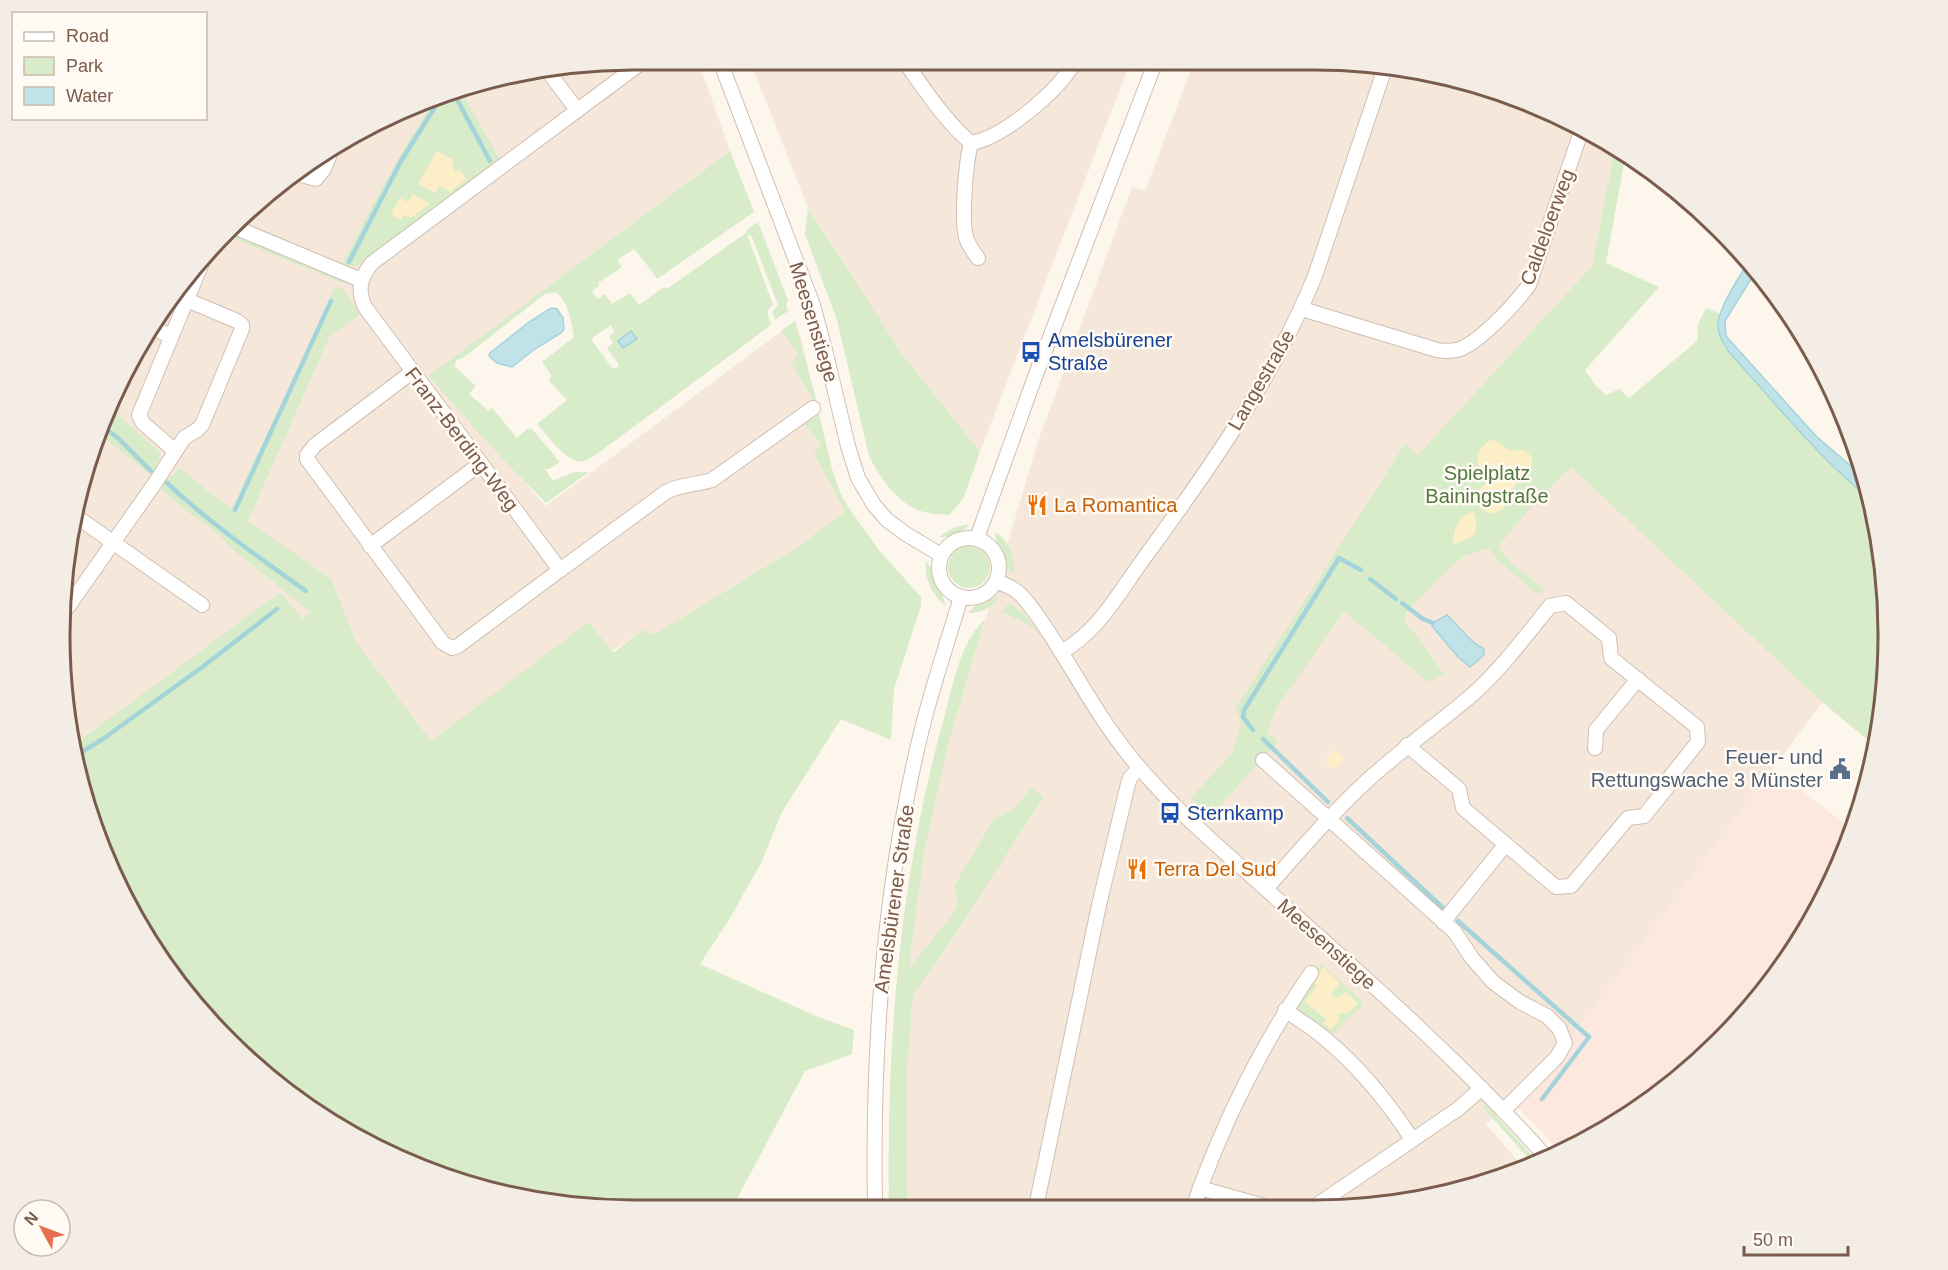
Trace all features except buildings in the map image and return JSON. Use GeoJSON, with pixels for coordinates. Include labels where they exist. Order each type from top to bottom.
{"type":"FeatureCollection","features":[{"type":"Feature","properties":{"kind":"street","name":"Meesenstiege"},"geometry":{"type":"LineString","coordinates":[[723,70],[813,305],[858,478],[874,505],[887,520],[941,555]]}},
{"type":"Feature","properties":{"kind":"street"},"geometry":{"type":"LineString","coordinates":[[911,70],[933,101],[971,143]]}},
{"type":"Feature","properties":{"kind":"street"},"geometry":{"type":"LineString","coordinates":[[971,143],[992,137],[1023,115],[1047,96],[1069,70]]}},
{"type":"Feature","properties":{"kind":"street"},"geometry":{"type":"LineString","coordinates":[[977,538],[1040,363],[1152,70]]}},
{"type":"Feature","properties":{"kind":"street"},"geometry":{"type":"LineString","coordinates":[[242,231],[361,280],[372,263],[577,110],[626,71]]}},
{"type":"Feature","properties":{"kind":"street","name":"Langestraße"},"geometry":{"type":"LineString","coordinates":[[1061,652],[1088,633],[1179,509],[1245,411],[1270,368],[1302,309],[1315,276],[1383,75]]}},
{"type":"Feature","properties":{"kind":"street"},"geometry":{"type":"LineString","coordinates":[[552,77],[577,110]]}},
{"type":"Feature","properties":{"kind":"street","name":"Caldeloerweg"},"geometry":{"type":"LineString","coordinates":[[1302,309],[1437,350],[1447,352],[1470,344],[1530,285],[1579,138]]}},
{"type":"Feature","properties":{"kind":"street"},"geometry":{"type":"LineString","coordinates":[[971,143],[967,162],[964,225],[966,238],[978,258]]}},
{"type":"Feature","properties":{"kind":"street"},"geometry":{"type":"LineString","coordinates":[[306,176],[316,179],[327,162]]}},
{"type":"Feature","properties":{"kind":"street","name":"Franz-Berding-Weg"},"geometry":{"type":"LineString","coordinates":[[361,280],[359,287],[361,299],[368,314],[560,570]]}},
{"type":"Feature","properties":{"kind":"street"},"geometry":{"type":"LineString","coordinates":[[175,451],[143,423],[139,415],[194,283]]}},
{"type":"Feature","properties":{"kind":"street"},"geometry":{"type":"LineString","coordinates":[[72,601],[184,438],[202,425],[242,325],[187,300]]}},
{"type":"Feature","properties":{"kind":"street"},"geometry":{"type":"LineString","coordinates":[[160,331],[171,336]]}},
{"type":"Feature","properties":{"kind":"street"},"geometry":{"type":"LineString","coordinates":[[412,372],[315,445],[307,455],[307,459],[443,643],[452,648],[458,646],[666,492],[684,484],[712,480],[813,408]]}},
{"type":"Feature","properties":{"kind":"street"},"geometry":{"type":"LineString","coordinates":[[370,546],[480,464]]}},
{"type":"Feature","properties":{"kind":"street"},"geometry":{"type":"LineString","coordinates":[[82,521],[202,604]]}},
{"type":"Feature","properties":{"kind":"street"},"geometry":{"type":"LineString","coordinates":[[967,537],[977,538],[987,543],[995,551],[1000,571],[997,581],[990,590],[970,599],[952,593],[944,585],[939,574],[939,564],[941,555],[956,540],[967,537]]}},
{"type":"Feature","properties":{"kind":"street","name":"Meesenstiege"},"geometry":{"type":"LineString","coordinates":[[997,581],[1021,595],[1061,652],[1106,727],[1139,768],[1177,807],[1387,997],[1504,1110],[1541,1151]]}},
{"type":"Feature","properties":{"kind":"street","name":"Amelsbürener Straße"},"geometry":{"type":"LineString","coordinates":[[875,1200],[877,1044],[891,898],[902,823],[920,738],[961,597]]}},
{"type":"Feature","properties":{"kind":"street"},"geometry":{"type":"LineString","coordinates":[[1266,889],[1328,819],[1407,745],[1471,695],[1503,665],[1550,606],[1566,603],[1609,638],[1611,658],[1697,727],[1698,742],[1670,777],[1669,785],[1644,816],[1628,818],[1570,886],[1556,887],[1463,808],[1459,789],[1407,745]]}},
{"type":"Feature","properties":{"kind":"street"},"geometry":{"type":"LineString","coordinates":[[1595,748],[1596,730],[1638,679]]}},
{"type":"Feature","properties":{"kind":"street"},"geometry":{"type":"LineString","coordinates":[[1263,760],[1454,932],[1493,982],[1520,1002],[1547,1016],[1559,1028],[1564,1043],[1557,1057],[1504,1110]]}},
{"type":"Feature","properties":{"kind":"street"},"geometry":{"type":"LineString","coordinates":[[1037,1200],[1113,846],[1128,784],[1139,768]]}},
{"type":"Feature","properties":{"kind":"street"},"geometry":{"type":"LineString","coordinates":[[1443,922],[1506,844]]}},
{"type":"Feature","properties":{"kind":"street"},"geometry":{"type":"LineString","coordinates":[[1196,1200],[1257,1058],[1311,973]]}},
{"type":"Feature","properties":{"kind":"street"},"geometry":{"type":"LineString","coordinates":[[1286,1010],[1322,1036],[1357,1068],[1376,1089],[1412,1139]]}},
{"type":"Feature","properties":{"kind":"street"},"geometry":{"type":"LineString","coordinates":[[1325,1199],[1458,1109],[1482,1088]]}},
{"type":"Feature","properties":{"kind":"street"},"geometry":{"type":"LineString","coordinates":[[1200,1188],[1243,1200]]}},
{"type":"Feature","properties":{"kind":"shaded area"},"geometry":{"type":"Polygon","coordinates":[[[635,70],[702,70],[730,151],[428,376],[546,506],[795,321],[832,469],[840,493],[849,508],[796,548],[658,632],[648,634],[643,629],[437,778],[280,592],[80,740],[75,709],[70,635],[75,561],[81,525],[100,454],[113,419],[146,353],[187,291],[236,236],[291,187],[353,146],[419,113],[489,90],[561,75],[635,70]]]}},
{"type":"Feature","properties":{"kind":"shaded area"},"geometry":{"type":"Polygon","coordinates":[[[754,70],[1127,70],[980,452],[903,355],[808,208],[754,70]]]}},
{"type":"Feature","properties":{"kind":"shaded area"},"geometry":{"type":"Polygon","coordinates":[[[1191,70],[1313,70],[1387,75],[1423,81],[1494,100],[1529,113],[1613,157],[1592,266],[1484,385],[1823,702],[1557,1057],[1504,1110],[1486,1124],[1518,1161],[1494,1170],[1423,1189],[1387,1195],[1313,1200],[907,1200],[907,1071],[913,995],[1044,797],[1031,788],[1015,808],[994,819],[952,917],[909,969],[924,853],[948,746],[1037,444],[1132,187],[1145,191],[1191,70]]]}},
{"type":"Feature","properties":{"kind":"shaded area"},"geometry":{"type":"Polygon","coordinates":[[[1773,769],[1845,824],[1835,851],[1802,917],[1761,979],[1737,1007],[1712,1034],[1657,1083],[1595,1124],[1554,1145],[1512,1102],[1557,1057],[1773,769]]]}},
{"type":"Feature","properties":{"kind":"green space"},"geometry":{"type":"Polygon","coordinates":[[[465,97],[500,160],[356,267],[342,265],[384,184],[429,109],[465,97]]]}},
{"type":"Feature","properties":{"kind":"green space"},"geometry":{"type":"Polygon","coordinates":[[[730,151],[754,212],[657,279],[634,249],[617,260],[622,267],[598,283],[599,286],[592,291],[598,299],[605,294],[612,304],[630,293],[639,305],[664,287],[666,289],[671,286],[758,222],[788,300],[786,304],[788,311],[775,320],[772,312],[778,305],[752,237],[747,234],[773,305],[767,311],[771,325],[585,461],[571,459],[537,424],[567,400],[549,381],[551,375],[542,362],[574,337],[567,307],[556,292],[545,294],[463,358],[457,360],[454,366],[476,386],[469,394],[489,411],[492,408],[517,438],[527,429],[532,429],[560,462],[545,469],[553,481],[574,472],[589,472],[546,503],[509,466],[428,376],[730,151]],[[611,325],[591,339],[612,368],[619,365],[607,348],[613,343],[609,336],[615,332],[611,325]]]}},
{"type":"Feature","properties":{"kind":"green space","name":"Spielplatz Bainingstraße"},"geometry":{"type":"Polygon","coordinates":[[[1613,157],[1624,164],[1606,263],[1659,287],[1585,370],[1596,386],[1606,395],[1619,389],[1629,398],[1697,341],[1698,324],[1706,308],[1721,314],[1718,327],[1809,440],[1858,489],[1873,561],[1878,635],[1873,709],[1868,740],[1822,702],[1571,467],[1529,509],[1498,547],[1510,562],[1544,589],[1539,595],[1496,559],[1488,548],[1464,556],[1407,611],[1404,623],[1414,632],[1444,674],[1428,682],[1344,611],[1276,709],[1267,733],[1278,741],[1211,816],[1191,798],[1232,753],[1241,723],[1235,709],[1405,444],[1418,455],[1592,266],[1613,157]]]}},
{"type":"Feature","properties":{"kind":"green space"},"geometry":{"type":"Polygon","coordinates":[[[808,208],[903,355],[980,452],[963,499],[949,515],[920,511],[901,500],[883,479],[869,456],[837,320],[805,234],[808,208]]]}},
{"type":"Feature","properties":{"kind":"green space"},"geometry":{"type":"Polygon","coordinates":[[[237,235],[346,281],[345,284],[234,239],[237,235]]]}},
{"type":"Feature","properties":{"kind":"green space"},"geometry":{"type":"Polygon","coordinates":[[[335,286],[343,289],[360,314],[330,336],[248,521],[331,579],[356,642],[431,741],[589,622],[613,653],[643,629],[648,634],[658,632],[796,548],[845,511],[814,454],[821,445],[805,424],[795,429],[818,411],[840,493],[879,550],[921,597],[921,606],[894,689],[891,740],[841,719],[782,812],[762,861],[730,918],[700,964],[816,1016],[854,1030],[852,1054],[805,1071],[736,1200],[635,1200],[561,1195],[525,1189],[454,1170],[385,1141],[353,1124],[291,1083],[236,1034],[187,979],[146,917],[129,885],[100,816],[80,740],[280,592],[303,619],[312,613],[159,487],[180,468],[231,509],[335,286]]]}},
{"type":"Feature","properties":{"kind":"green space"},"geometry":{"type":"Polygon","coordinates":[[[795,321],[816,400],[814,401],[791,362],[799,355],[781,331],[795,321]]]}},
{"type":"Feature","properties":{"kind":"green space"},"geometry":{"type":"Polygon","coordinates":[[[116,413],[161,453],[152,476],[106,439],[116,413]]]}},
{"type":"Feature","properties":{"kind":"green space"},"geometry":{"type":"Polygon","coordinates":[[[970,524],[956,534],[939,537],[955,527],[970,524]]]}},
{"type":"Feature","properties":{"kind":"green space"},"geometry":{"type":"Polygon","coordinates":[[[995,532],[1005,540],[1011,551],[1014,575],[1001,555],[995,532]]]}},
{"type":"Feature","properties":{"kind":"green space"},"geometry":{"type":"Polygon","coordinates":[[[969,546],[984,552],[990,567],[984,582],[969,588],[954,582],[948,567],[954,552],[969,546]]]}},
{"type":"Feature","properties":{"kind":"green space"},"geometry":{"type":"Polygon","coordinates":[[[926,561],[935,573],[946,606],[930,586],[926,574],[926,561]]]}},
{"type":"Feature","properties":{"kind":"green space"},"geometry":{"type":"Polygon","coordinates":[[[999,598],[993,605],[968,613],[978,603],[999,598]]]}},
{"type":"Feature","properties":{"kind":"green space"},"geometry":{"type":"Polygon","coordinates":[[[1009,603],[1026,616],[1039,633],[1002,612],[1009,603]]]}},
{"type":"Feature","properties":{"kind":"green space"},"geometry":{"type":"Polygon","coordinates":[[[985,619],[948,746],[924,853],[909,968],[951,917],[958,902],[954,886],[994,819],[1015,808],[1031,788],[1044,797],[913,995],[907,1071],[907,1200],[889,1200],[890,1082],[899,958],[907,897],[930,774],[955,676],[969,639],[985,619]]]}},
{"type":"Feature","properties":{"kind":"green space"},"geometry":{"type":"Polygon","coordinates":[[[1321,964],[1364,1003],[1331,1036],[1303,1014],[1297,1006],[1298,998],[1321,964]]]}},
{"type":"Feature","properties":{"kind":"green space"},"geometry":{"type":"Polygon","coordinates":[[[1486,1105],[1532,1156],[1527,1158],[1482,1106],[1486,1105]]]}},
{"type":"Feature","properties":{"kind":"sand"},"geometry":{"type":"Polygon","coordinates":[[[437,151],[452,159],[454,171],[460,170],[466,180],[450,192],[439,186],[435,193],[418,184],[437,151]]]}},
{"type":"Feature","properties":{"kind":"sand"},"geometry":{"type":"Polygon","coordinates":[[[413,194],[430,204],[411,218],[404,215],[400,220],[391,214],[400,198],[408,202],[413,194]]]}},
{"type":"Feature","properties":{"kind":"sand"},"geometry":{"type":"Polygon","coordinates":[[[1493,439],[1511,451],[1525,451],[1532,459],[1532,463],[1529,471],[1512,490],[1507,505],[1493,514],[1485,511],[1479,489],[1492,476],[1478,466],[1477,461],[1480,450],[1493,439]]]}},
{"type":"Feature","properties":{"kind":"sand"},"geometry":{"type":"Polygon","coordinates":[[[1473,511],[1476,525],[1474,534],[1467,540],[1453,544],[1457,524],[1473,511]]]}},
{"type":"Feature","properties":{"kind":"sand"},"geometry":{"type":"Polygon","coordinates":[[[1333,751],[1344,758],[1337,768],[1328,766],[1326,760],[1333,751]]]}},
{"type":"Feature","properties":{"kind":"sand"},"geometry":{"type":"Polygon","coordinates":[[[1323,967],[1340,983],[1331,994],[1336,998],[1346,992],[1358,1003],[1348,1013],[1339,1013],[1339,1021],[1331,1030],[1323,1023],[1326,1019],[1306,1003],[1317,985],[1313,982],[1323,967]]]}},
{"type":"Feature","properties":{"kind":"water"},"geometry":{"type":"Polygon","coordinates":[[[1743,270],[1751,279],[1725,321],[1726,336],[1816,436],[1852,467],[1858,488],[1797,429],[1729,352],[1718,327],[1721,312],[1743,270]]]}},
{"type":"Feature","properties":{"kind":"water"},"geometry":{"type":"Polygon","coordinates":[[[551,308],[557,309],[563,318],[564,329],[561,333],[512,367],[497,363],[489,356],[529,322],[551,308]]]}},
{"type":"Feature","properties":{"kind":"water"},"geometry":{"type":"Polygon","coordinates":[[[631,331],[637,339],[623,348],[618,341],[631,331]]]}},
{"type":"Feature","properties":{"kind":"water"},"geometry":{"type":"Polygon","coordinates":[[[1447,615],[1474,643],[1484,649],[1484,655],[1470,667],[1458,657],[1432,626],[1433,623],[1447,615]]]}},
{"type":"Feature","properties":{"kind":"waterway"},"geometry":{"type":"LineString","coordinates":[[457,99],[490,161]]}},
{"type":"Feature","properties":{"kind":"waterway"},"geometry":{"type":"LineString","coordinates":[[349,262],[401,161],[435,107]]}},
{"type":"Feature","properties":{"kind":"waterway"},"geometry":{"type":"LineString","coordinates":[[235,510],[331,301]]}},
{"type":"Feature","properties":{"kind":"waterway"},"geometry":{"type":"LineString","coordinates":[[109,431],[151,471]]}},
{"type":"Feature","properties":{"kind":"waterway"},"geometry":{"type":"LineString","coordinates":[[167,483],[217,526],[306,591]]}},
{"type":"Feature","properties":{"kind":"waterway"},"geometry":{"type":"LineString","coordinates":[[1253,730],[1243,717],[1244,710],[1339,558],[1361,570]]}},
{"type":"Feature","properties":{"kind":"waterway"},"geometry":{"type":"LineString","coordinates":[[1370,579],[1396,599]]}},
{"type":"Feature","properties":{"kind":"waterway"},"geometry":{"type":"LineString","coordinates":[[1402,603],[1423,619],[1433,623]]}},
{"type":"Feature","properties":{"kind":"waterway"},"geometry":{"type":"LineString","coordinates":[[83,752],[205,665],[277,609]]}},
{"type":"Feature","properties":{"kind":"waterway"},"geometry":{"type":"LineString","coordinates":[[1263,739],[1328,802]]}},
{"type":"Feature","properties":{"kind":"waterway"},"geometry":{"type":"LineString","coordinates":[[1347,818],[1443,908]]}},
{"type":"Feature","properties":{"kind":"waterway"},"geometry":{"type":"LineString","coordinates":[[1458,921],[1589,1037],[1542,1099]]}},
{"type":"Feature","properties":{"kind":"place","name":"Amelsbürener Straße"},"geometry":{"type":"Point","coordinates":[1031,352]}},
{"type":"Feature","properties":{"kind":"place","name":"La Romantica"},"geometry":{"type":"Point","coordinates":[1037,505]}},
{"type":"Feature","properties":{"kind":"place","name":"Feuer- und Rettungswache 3 Münster"},"geometry":{"type":"Point","coordinates":[1840,769]}},
{"type":"Feature","properties":{"kind":"place","name":"Sternkamp"},"geometry":{"type":"Point","coordinates":[1170,813]}},
{"type":"Feature","properties":{"kind":"place","name":"Terra Del Sud"},"geometry":{"type":"Point","coordinates":[1137,869]}}]}
